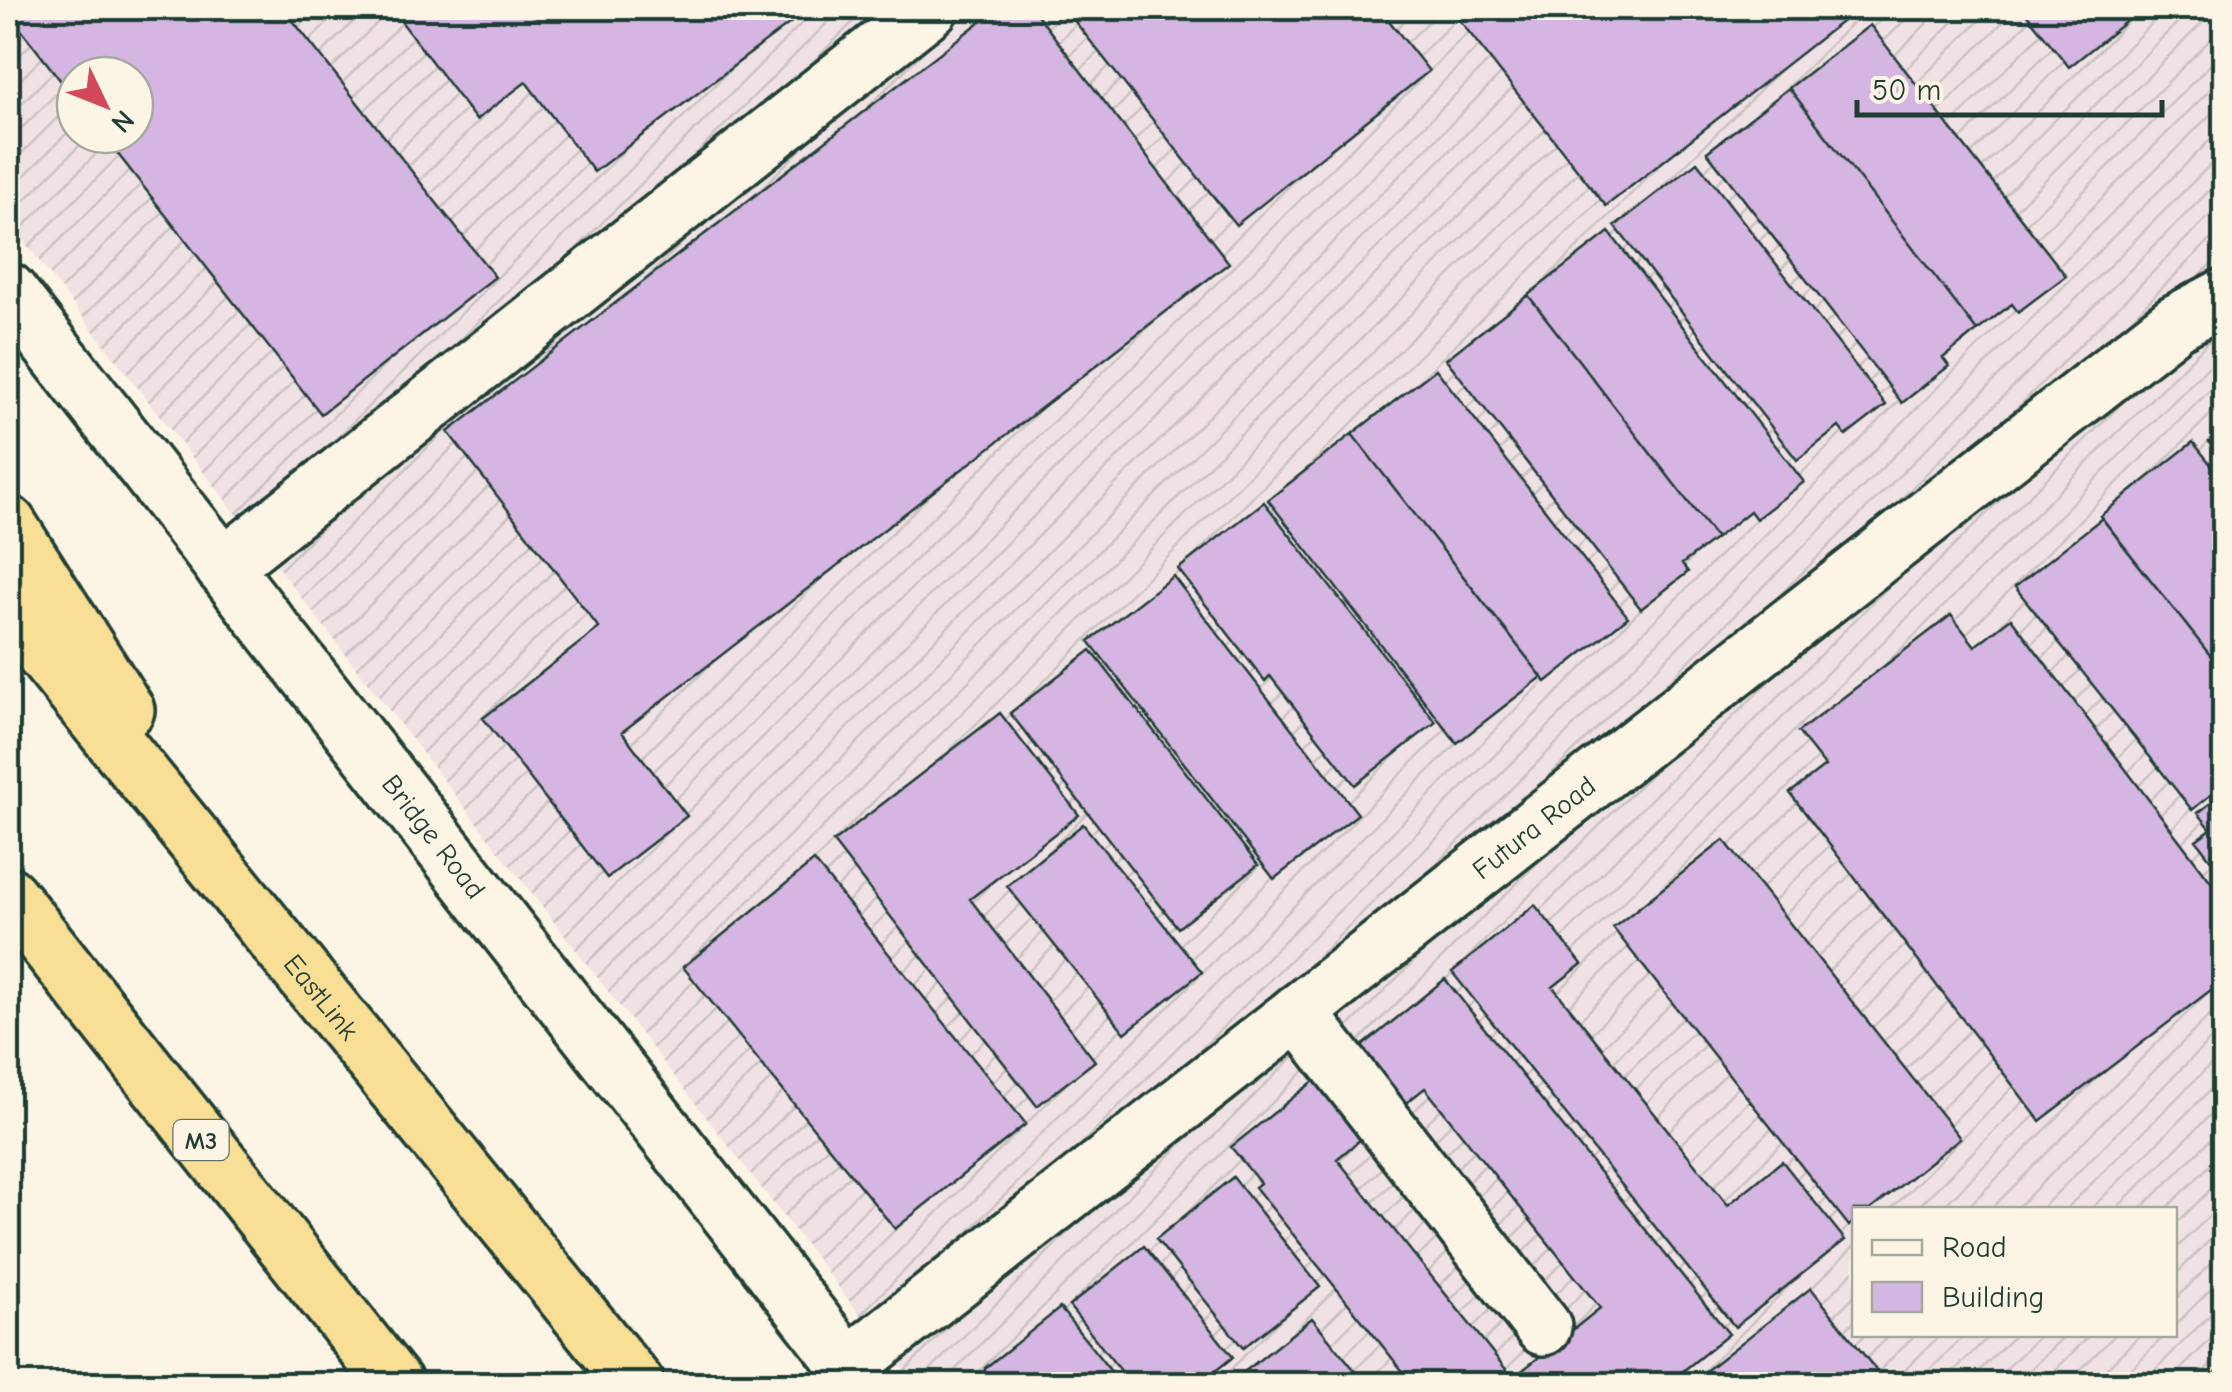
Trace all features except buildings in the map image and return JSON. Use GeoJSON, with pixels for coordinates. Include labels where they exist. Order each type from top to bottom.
{"type":"FeatureCollection","features":[{"type":"Feature","properties":{"kind":"highway"},"geometry":{"type":"LineString","coordinates":[[8,524],[263,923]]}},
{"type":"Feature","properties":{"kind":"highway","name":"EastLink"},"geometry":{"type":"LineString","coordinates":[[8,610],[636,1384]]}},
{"type":"Feature","properties":{"kind":"highway","name":"M3"},"geometry":{"type":"LineString","coordinates":[[8,895],[395,1384]]}},
{"type":"Feature","properties":{"kind":"street"},"geometry":{"type":"LineString","coordinates":[[223,566],[930,8]]}},
{"type":"Feature","properties":{"kind":"street","name":"Bridge Road"},"geometry":{"type":"LineString","coordinates":[[8,290],[855,1375]]}},
{"type":"Feature","properties":{"kind":"street","name":"Futura Road"},"geometry":{"type":"LineString","coordinates":[[855,1375],[1298,1012],[2175,323],[2224,297]]}},
{"type":"Feature","properties":{"kind":"street"},"geometry":{"type":"LineString","coordinates":[[1298,1012],[1543,1327]]}},
{"type":"Feature","properties":{"kind":"shaded area"},"geometry":{"type":"Polygon","coordinates":[[[8,8],[2224,8],[2224,1384],[914,1384],[8,221],[8,8]]]}}]}
